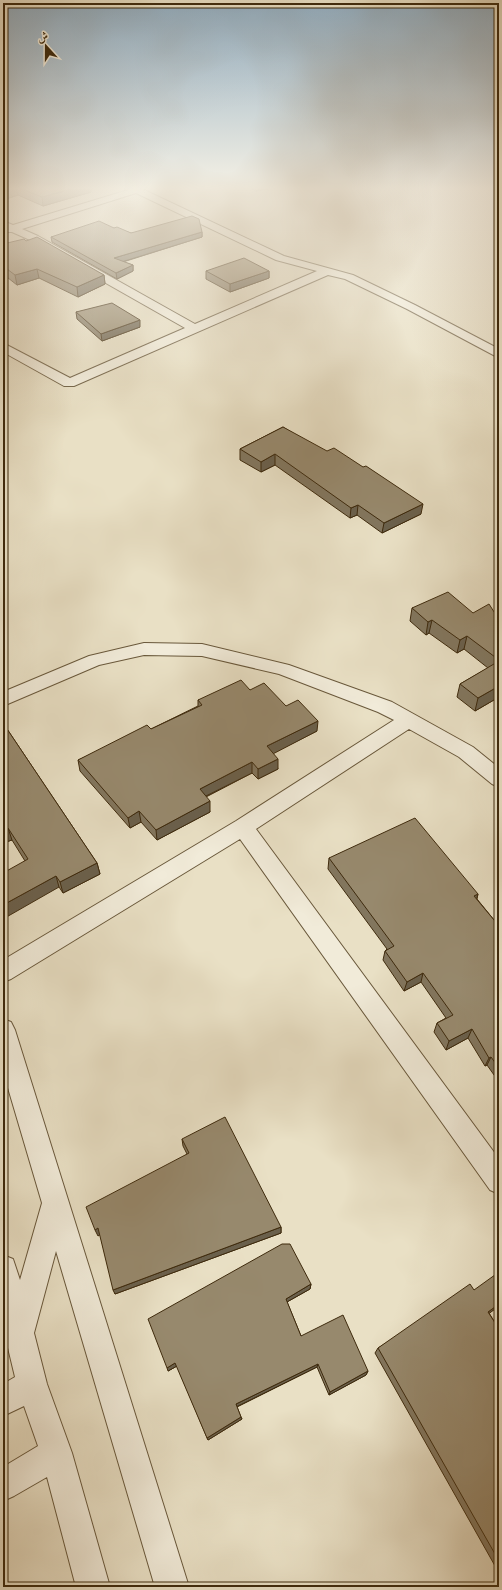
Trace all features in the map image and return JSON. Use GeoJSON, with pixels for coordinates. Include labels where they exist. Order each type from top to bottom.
{"type":"FeatureCollection","features":[{"type":"Feature","properties":{"kind":"street"},"geometry":{"type":"LineString","coordinates":[[77,262],[194,329]]}},
{"type":"Feature","properties":{"kind":"street"},"geometry":{"type":"LineString","coordinates":[[295,262],[348,277],[411,307],[499,354]]}},
{"type":"Feature","properties":{"kind":"street"},"geometry":{"type":"LineString","coordinates":[[3,347],[68,383],[327,271]]}},
{"type":"Feature","properties":{"kind":"street"},"geometry":{"type":"LineString","coordinates":[[3,699],[95,660],[144,649],[202,650],[283,670],[385,707],[466,752],[499,779]]}},
{"type":"Feature","properties":{"kind":"street"},"geometry":{"type":"LineString","coordinates":[[3,972],[243,827],[409,720]]}},
{"type":"Feature","properties":{"kind":"street"},"geometry":{"type":"LineString","coordinates":[[243,827],[499,1181]]}},
{"type":"Feature","properties":{"kind":"street"},"geometry":{"type":"LineString","coordinates":[[3,1030],[172,1587]]}},
{"type":"Feature","properties":{"kind":"street"},"geometry":{"type":"LineString","coordinates":[[19,1332],[55,1204]]}},
{"type":"Feature","properties":{"kind":"street"},"geometry":{"type":"LineString","coordinates":[[3,1269],[32,1384],[56,1453],[93,1587]]}},
{"type":"Feature","properties":{"kind":"street"},"geometry":{"type":"LineString","coordinates":[[3,1401],[32,1384]]}},
{"type":"Feature","properties":{"kind":"street"},"geometry":{"type":"LineString","coordinates":[[3,1485],[56,1453]]}},
{"type":"Feature","properties":{"kind":"building"},"geometry":{"type":"Polygon","coordinates":[[[3,262],[81,262],[104,275],[77,287],[37,269],[15,275],[3,266],[3,262]]]}},
{"type":"Feature","properties":{"kind":"building"},"geometry":{"type":"Polygon","coordinates":[[[96,262],[125,262],[133,265],[116,273],[96,262]]]}},
{"type":"Feature","properties":{"kind":"building"},"geometry":{"type":"Polygon","coordinates":[[[232,262],[252,262],[269,271],[230,284],[206,271],[232,262]]]}},
{"type":"Feature","properties":{"kind":"building"},"geometry":{"type":"Polygon","coordinates":[[[112,303],[140,320],[101,334],[76,312],[112,303]]]}},
{"type":"Feature","properties":{"kind":"building"},"geometry":{"type":"Polygon","coordinates":[[[283,427],[327,451],[334,448],[363,467],[366,466],[423,504],[384,523],[358,505],[351,508],[275,454],[261,462],[240,449],[283,427]]]}},
{"type":"Feature","properties":{"kind":"building"},"geometry":{"type":"Polygon","coordinates":[[[448,592],[473,613],[489,604],[498,618],[499,617],[499,660],[467,636],[460,640],[432,620],[428,622],[412,608],[448,592]]]}},
{"type":"Feature","properties":{"kind":"building"},"geometry":{"type":"Polygon","coordinates":[[[499,661],[499,686],[478,698],[460,684],[499,661]]]}},
{"type":"Feature","properties":{"kind":"building"},"geometry":{"type":"Polygon","coordinates":[[[241,680],[250,690],[264,683],[286,706],[298,700],[318,721],[267,746],[278,759],[258,769],[252,762],[200,789],[210,801],[156,830],[139,811],[128,818],[78,760],[147,725],[151,729],[202,705],[198,700],[241,680]]]}},
{"type":"Feature","properties":{"kind":"building"},"geometry":{"type":"Polygon","coordinates":[[[3,723],[97,863],[60,882],[56,876],[3,905],[3,873],[28,859],[8,828],[3,830],[3,723]]]}},
{"type":"Feature","properties":{"kind":"building"},"geometry":{"type":"Polygon","coordinates":[[[415,818],[478,894],[474,896],[499,926],[499,1068],[491,1057],[489,1058],[472,1029],[449,1041],[437,1023],[453,1015],[423,973],[407,982],[385,951],[394,946],[329,858],[415,818]]]}},
{"type":"Feature","properties":{"kind":"building"},"geometry":{"type":"Polygon","coordinates":[[[225,1117],[281,1227],[113,1290],[98,1228],[95,1230],[86,1207],[189,1153],[182,1139],[225,1117]]]}},
{"type":"Feature","properties":{"kind":"building"},"geometry":{"type":"Polygon","coordinates":[[[282,1244],[290,1244],[311,1284],[286,1299],[301,1336],[343,1315],[368,1371],[330,1392],[318,1364],[236,1404],[241,1417],[207,1438],[175,1363],[167,1368],[148,1319],[282,1244]]]}},
{"type":"Feature","properties":{"kind":"building"},"geometry":{"type":"Polygon","coordinates":[[[499,1272],[499,1304],[488,1312],[499,1329],[499,1561],[378,1348],[470,1284],[474,1290],[499,1272]]]}}]}
